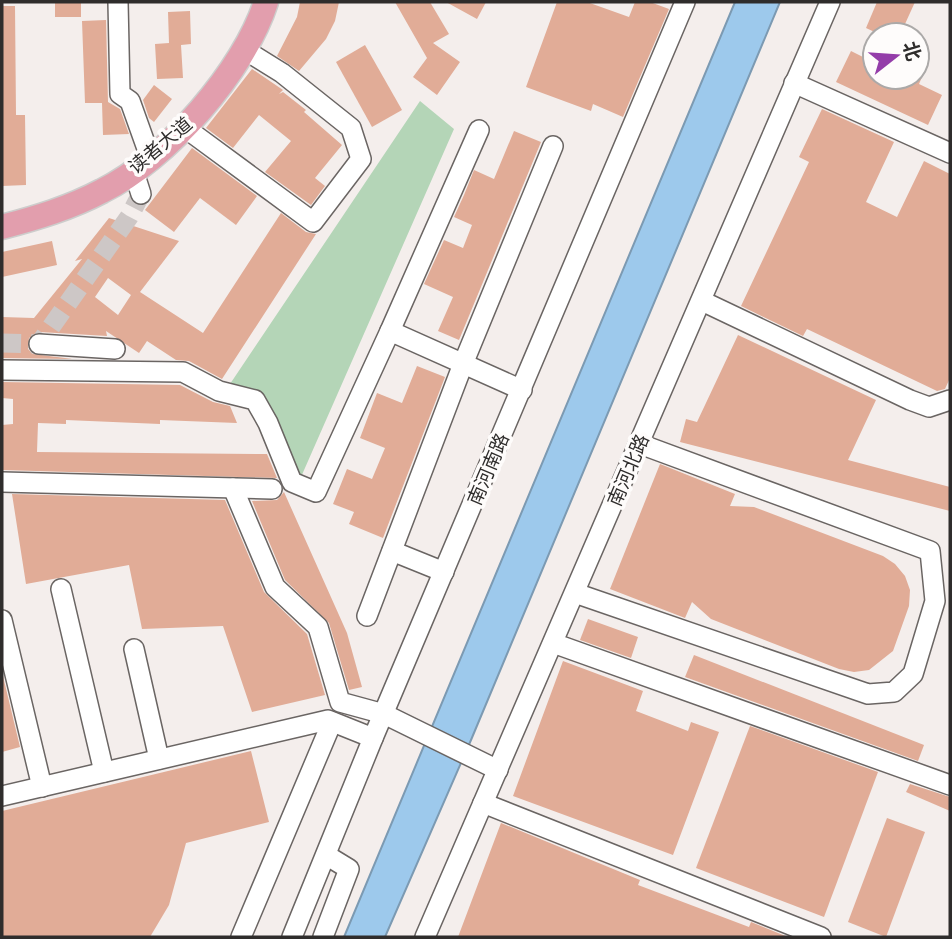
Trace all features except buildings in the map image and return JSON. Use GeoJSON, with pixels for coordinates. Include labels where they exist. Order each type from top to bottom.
{"type":"FeatureCollection","features":[{"type":"Feature","properties":{"kind":"main road","name":"读者大道"},"geometry":{"type":"LineString","coordinates":[[2,227],[79,202],[105,190],[142,163],[184,127],[224,82],[244,50],[266,2]]}},
{"type":"Feature","properties":{"kind":"street"},"geometry":{"type":"LineString","coordinates":[[118,2],[120,94],[130,101],[142,163],[141,194]]}},
{"type":"Feature","properties":{"kind":"street","name":"南河南路"},"geometry":{"type":"LineString","coordinates":[[292,937],[373,738],[685,2]]}},
{"type":"Feature","properties":{"kind":"street","name":"南河北路"},"geometry":{"type":"LineString","coordinates":[[425,937],[830,2]]}},
{"type":"Feature","properties":{"kind":"street"},"geometry":{"type":"LineString","coordinates":[[184,127],[313,222],[361,159],[351,128],[282,73],[244,50]]}},
{"type":"Feature","properties":{"kind":"street"},"geometry":{"type":"LineString","coordinates":[[794,83],[950,153]]}},
{"type":"Feature","properties":{"kind":"street"},"geometry":{"type":"LineString","coordinates":[[2,370],[183,372],[219,391],[255,400],[268,423],[292,482],[316,492],[479,130]]}},
{"type":"Feature","properties":{"kind":"street"},"geometry":{"type":"LineString","coordinates":[[367,615],[463,364],[553,146]]}},
{"type":"Feature","properties":{"kind":"street"},"geometry":{"type":"LineString","coordinates":[[702,301],[910,400],[929,407],[950,400]]}},
{"type":"Feature","properties":{"kind":"street"},"geometry":{"type":"LineString","coordinates":[[390,331],[522,390]]}},
{"type":"Feature","properties":{"kind":"street"},"geometry":{"type":"LineString","coordinates":[[39,344],[115,349]]}},
{"type":"Feature","properties":{"kind":"street"},"geometry":{"type":"LineString","coordinates":[[575,593],[868,695],[894,692],[912,674],[935,601],[930,551],[639,444]]}},
{"type":"Feature","properties":{"kind":"street"},"geometry":{"type":"LineString","coordinates":[[2,482],[272,489]]}},
{"type":"Feature","properties":{"kind":"street"},"geometry":{"type":"LineString","coordinates":[[233,488],[275,587],[318,627],[340,702],[384,714],[498,770]]}},
{"type":"Feature","properties":{"kind":"street"},"geometry":{"type":"LineString","coordinates":[[392,551],[444,572]]}},
{"type":"Feature","properties":{"kind":"street"},"geometry":{"type":"LineString","coordinates":[[61,589],[104,772]]}},
{"type":"Feature","properties":{"kind":"street"},"geometry":{"type":"LineString","coordinates":[[2,620],[42,787]]}},
{"type":"Feature","properties":{"kind":"street"},"geometry":{"type":"LineString","coordinates":[[553,643],[950,785]]}},
{"type":"Feature","properties":{"kind":"street"},"geometry":{"type":"LineString","coordinates":[[134,649],[159,760]]}},
{"type":"Feature","properties":{"kind":"street"},"geometry":{"type":"LineString","coordinates":[[2,796],[328,720],[373,738]]}},
{"type":"Feature","properties":{"kind":"street"},"geometry":{"type":"LineString","coordinates":[[241,937],[332,722]]}},
{"type":"Feature","properties":{"kind":"street"},"geometry":{"type":"LineString","coordinates":[[484,803],[821,937]]}},
{"type":"Feature","properties":{"kind":"street"},"geometry":{"type":"LineString","coordinates":[[323,937],[349,869],[326,855]]}},
{"type":"Feature","properties":{"kind":"green space"},"geometry":{"type":"Polygon","coordinates":[[[420,101],[454,129],[301,477],[255,405],[230,384],[420,101]]]}},
{"type":"Feature","properties":{"kind":"water"},"geometry":{"type":"Polygon","coordinates":[[[735,2],[780,2],[471,740],[385,937],[344,937],[735,2]]]}},
{"type":"Feature","properties":{"kind":"tunnel"},"geometry":{"type":"LineString","coordinates":[[2,343],[39,344],[129,217],[141,194]]}}]}
